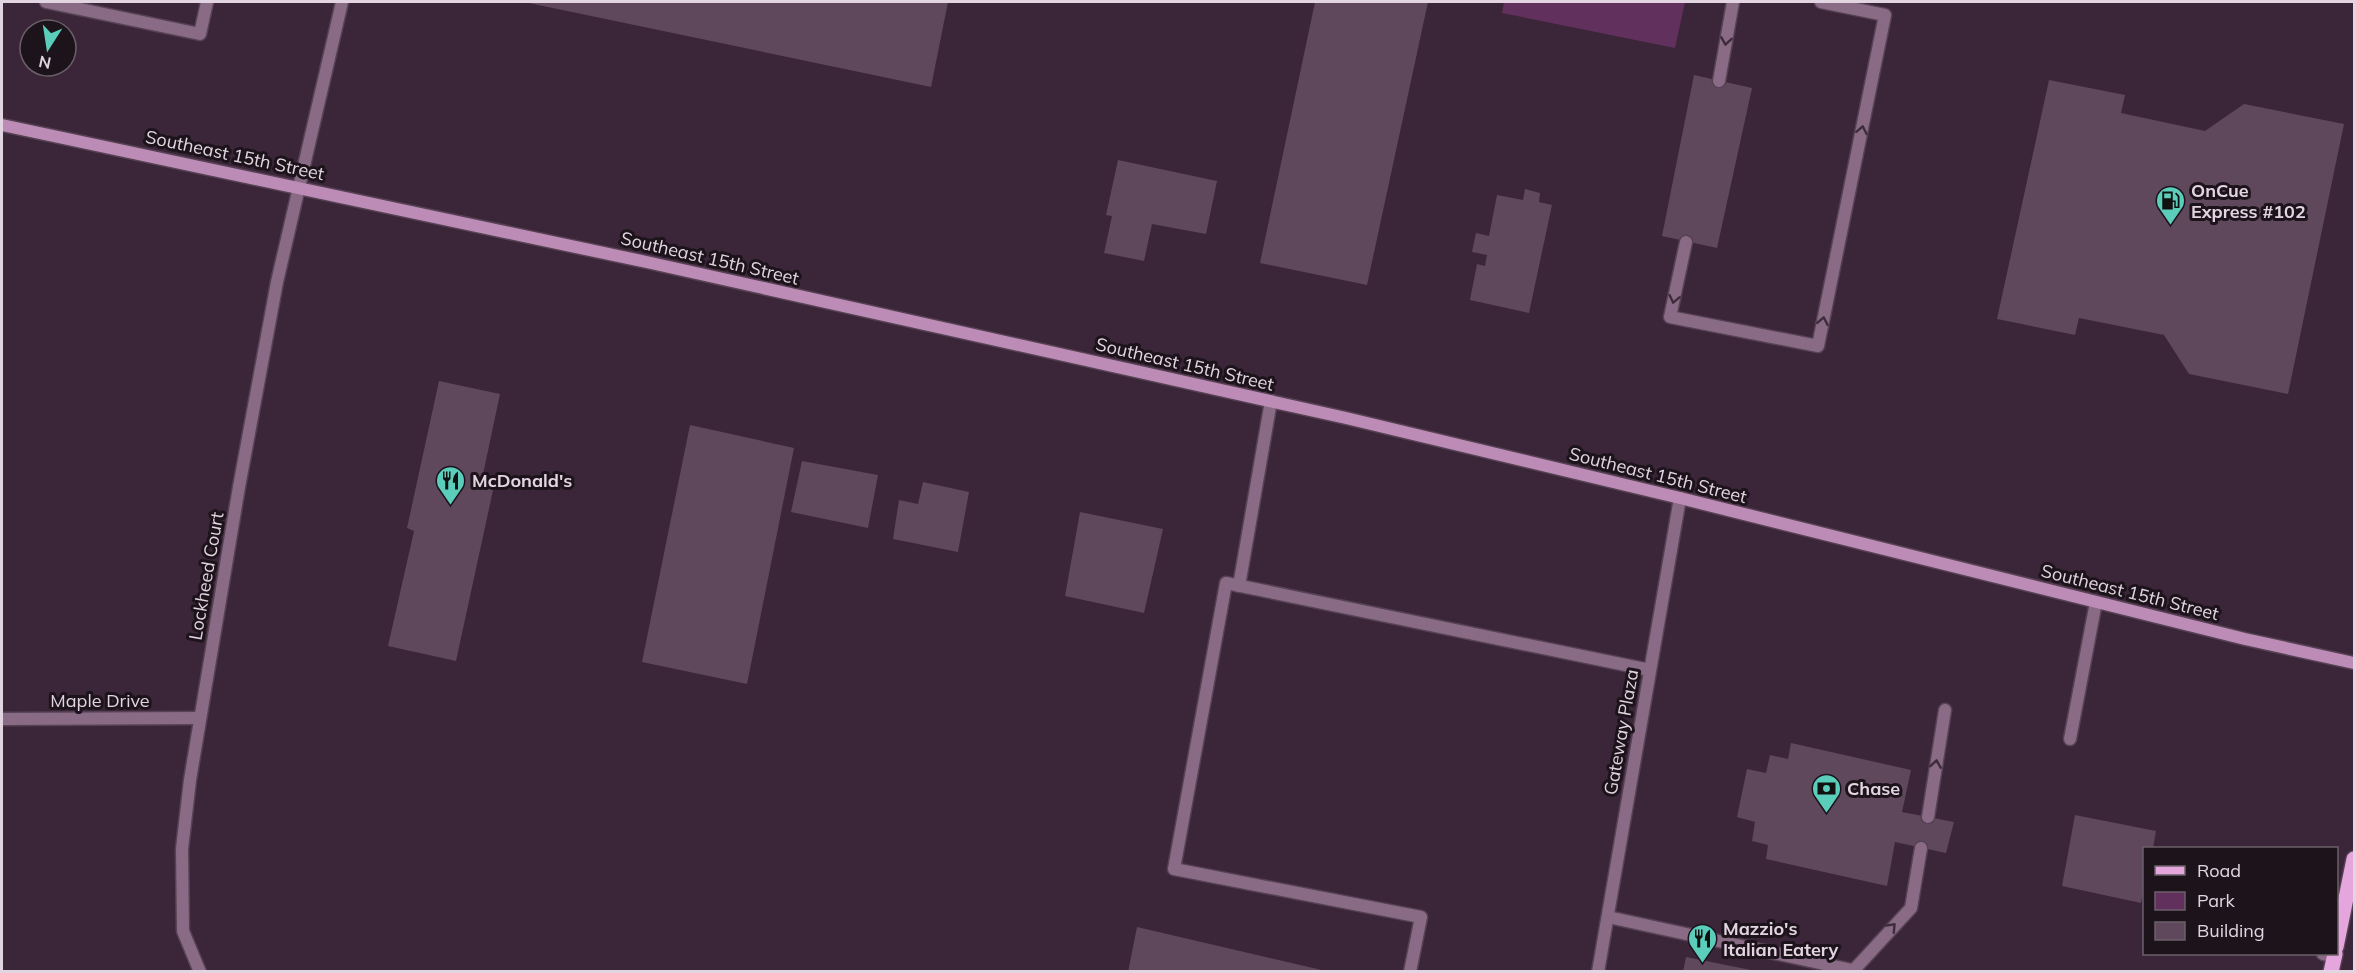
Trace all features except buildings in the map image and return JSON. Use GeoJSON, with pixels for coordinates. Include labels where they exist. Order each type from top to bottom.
{"type":"FeatureCollection","features":[{"type":"Feature","properties":{"kind":"main road","name":"Southeast 15th Street"},"geometry":{"type":"LineString","coordinates":[[2,124],[301,187],[1271,401],[1680,498],[2096,602],[2355,663]]}},
{"type":"Feature","properties":{"kind":"main road"},"geometry":{"type":"LineString","coordinates":[[2338,928],[2355,859]]}},
{"type":"Feature","properties":{"kind":"main road"},"geometry":{"type":"LineString","coordinates":[[2331,972],[2332,955]]}},
{"type":"Feature","properties":{"kind":"street"},"geometry":{"type":"LineString","coordinates":[[46,2],[200,34],[207,2]]}},
{"type":"Feature","properties":{"kind":"street","name":"Lockheed Court"},"geometry":{"type":"LineString","coordinates":[[200,972],[183,931],[182,849],[199,718],[277,282],[301,187],[342,2]]}},
{"type":"Feature","properties":{"kind":"street"},"geometry":{"type":"LineString","coordinates":[[1719,81],[1733,2]]}},
{"type":"Feature","properties":{"kind":"street"},"geometry":{"type":"LineString","coordinates":[[1686,242],[1670,317],[1818,346],[1885,15],[1821,2]]}},
{"type":"Feature","properties":{"kind":"street"},"geometry":{"type":"LineString","coordinates":[[1239,586],[1271,401]]}},
{"type":"Feature","properties":{"kind":"street","name":"Gateway Plaza"},"geometry":{"type":"LineString","coordinates":[[1598,972],[1680,498]]}},
{"type":"Feature","properties":{"kind":"street"},"geometry":{"type":"LineString","coordinates":[[1410,972],[1421,917],[1174,869],[1226,584],[1650,670]]}},
{"type":"Feature","properties":{"kind":"street"},"geometry":{"type":"LineString","coordinates":[[2070,739],[2096,602]]}},
{"type":"Feature","properties":{"kind":"street"},"geometry":{"type":"LineString","coordinates":[[1928,817],[1945,710]]}},
{"type":"Feature","properties":{"kind":"street","name":"Maple Drive"},"geometry":{"type":"LineString","coordinates":[[2,719],[199,718]]}},
{"type":"Feature","properties":{"kind":"street"},"geometry":{"type":"LineString","coordinates":[[1608,917],[1852,971],[1911,908],[1921,848]]}},
{"type":"Feature","properties":{"kind":"green space"},"geometry":{"type":"Polygon","coordinates":[[[1504,2],[1685,2],[1675,48],[1502,13],[1504,2]]]}},
{"type":"Feature","properties":{"kind":"place","name":"OnCue Express #102"},"geometry":{"type":"Point","coordinates":[2170,226]}},
{"type":"Feature","properties":{"kind":"place","name":"McDonald's"},"geometry":{"type":"Point","coordinates":[451,506]}},
{"type":"Feature","properties":{"kind":"place","name":"Chase"},"geometry":{"type":"Point","coordinates":[1826,814]}},
{"type":"Feature","properties":{"kind":"place","name":"Mazzio's Italian Eatery"},"geometry":{"type":"Point","coordinates":[1702,964]}}]}
